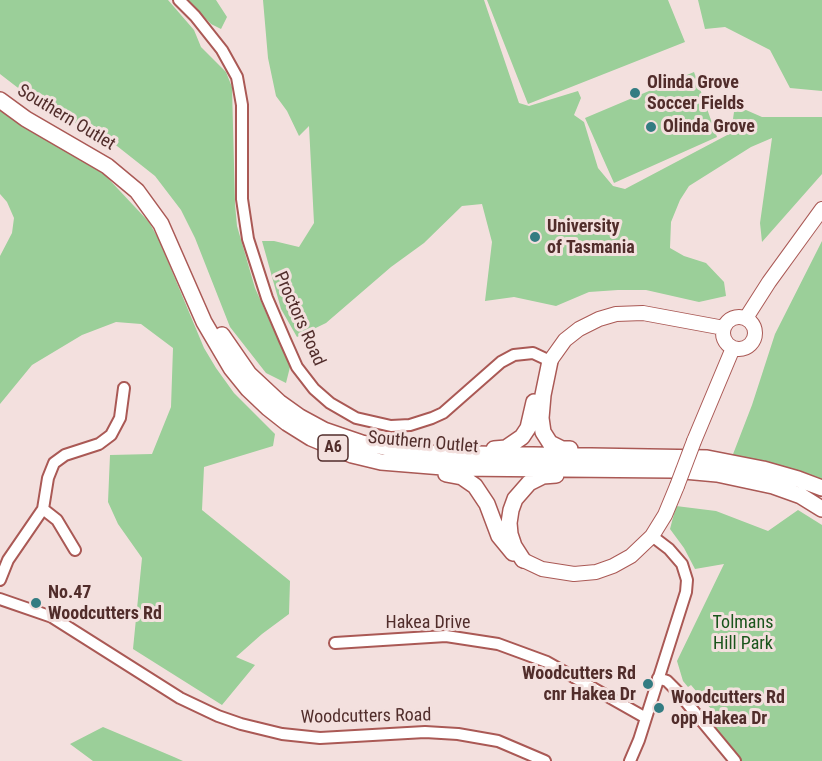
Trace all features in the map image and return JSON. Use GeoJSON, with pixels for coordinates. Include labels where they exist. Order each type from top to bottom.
{"type":"FeatureCollection","features":[{"type":"Feature","properties":{"kind":"highway","name":"Southern Outlet"},"geometry":{"type":"LineString","coordinates":[[0,87],[34,111],[102,150],[129,170],[148,189],[178,234],[219,330],[232,351],[259,384],[279,402],[311,424],[350,440],[416,453],[707,458],[764,469],[798,478],[822,488]]}},
{"type":"Feature","properties":{"kind":"highway","name":"Southern Outlet"},"geometry":{"type":"LineString","coordinates":[[0,100],[26,118],[107,165],[146,201],[167,236],[216,345],[231,368],[258,399],[287,423],[311,438],[352,455],[381,462],[455,468],[643,469],[697,472],[773,486],[801,496],[822,508]]}},
{"type":"Feature","properties":{"kind":"highway"},"geometry":{"type":"LineString","coordinates":[[374,446],[417,449],[506,448],[522,437],[528,428],[538,380],[550,361]]}},
{"type":"Feature","properties":{"kind":"highway"},"geometry":{"type":"LineString","coordinates":[[550,361],[543,395],[541,425],[545,439],[556,447],[693,452],[733,459],[764,469]]}},
{"type":"Feature","properties":{"kind":"highway"},"geometry":{"type":"LineString","coordinates":[[381,462],[406,470],[456,475],[469,480],[482,494],[499,536],[513,553],[523,560]]}},
{"type":"Feature","properties":{"kind":"highway"},"geometry":{"type":"LineString","coordinates":[[523,560],[510,534],[511,510],[529,483],[543,476],[567,474],[664,475],[722,481],[779,495],[822,516]]}},
{"type":"Feature","properties":{"kind":"main road"},"geometry":{"type":"LineString","coordinates":[[746,318],[775,273],[822,209]]}},
{"type":"Feature","properties":{"kind":"main road"},"geometry":{"type":"LineString","coordinates":[[550,361],[565,340],[579,329],[616,314],[644,313],[724,328]]}},
{"type":"Feature","properties":{"kind":"main road"},"geometry":{"type":"LineString","coordinates":[[746,318],[754,326],[754,337],[752,342],[744,348],[733,348],[724,338],[724,328],[730,319],[746,318]]}},
{"type":"Feature","properties":{"kind":"main road"},"geometry":{"type":"LineString","coordinates":[[523,560],[552,572],[586,574],[622,561],[642,548],[665,515],[733,348]]}},
{"type":"Feature","properties":{"kind":"street","name":"Proctors Road"},"geometry":{"type":"LineString","coordinates":[[179,0],[218,45],[237,77],[242,105],[242,199],[248,239],[267,298],[285,340],[297,367],[314,389],[330,403],[356,418],[383,425],[410,425],[443,412],[501,362],[514,355],[533,353],[550,361]]}},
{"type":"Feature","properties":{"kind":"street"},"geometry":{"type":"LineString","coordinates":[[0,580],[12,553],[36,523],[43,509],[48,478],[54,463],[65,455],[99,444],[111,435],[120,418],[124,388]]}},
{"type":"Feature","properties":{"kind":"street"},"geometry":{"type":"LineString","coordinates":[[43,509],[57,520],[75,550]]}},
{"type":"Feature","properties":{"kind":"street"},"geometry":{"type":"LineString","coordinates":[[630,761],[684,603],[687,580],[682,564],[652,536]]}},
{"type":"Feature","properties":{"kind":"street","name":"Woodcutters Road"},"geometry":{"type":"LineString","coordinates":[[0,599],[52,616],[162,688],[200,708],[241,724],[282,734],[320,738],[425,732],[465,734],[513,746],[545,761]]}},
{"type":"Feature","properties":{"kind":"street","name":"Hakea Drive"},"geometry":{"type":"LineString","coordinates":[[335,642],[447,636],[498,644],[547,662],[646,718]]}},
{"type":"Feature","properties":{"kind":"street"},"geometry":{"type":"LineString","coordinates":[[658,678],[667,681],[677,691],[735,761]]}},
{"type":"Feature","properties":{"kind":"green space"},"geometry":{"type":"Polygon","coordinates":[[[0,0],[168,0],[194,30],[201,47],[226,72],[232,87],[237,226],[255,288],[290,367],[286,383],[266,373],[230,327],[195,238],[181,210],[155,176],[117,146],[35,101],[0,74],[0,0]]]}},
{"type":"Feature","properties":{"kind":"green space"},"geometry":{"type":"Polygon","coordinates":[[[188,0],[216,0],[227,17],[221,29],[211,24],[188,0]]]}},
{"type":"Feature","properties":{"kind":"green space"},"geometry":{"type":"Polygon","coordinates":[[[263,0],[484,0],[519,103],[529,106],[578,91],[581,98],[574,115],[584,122],[598,168],[613,186],[625,189],[731,133],[734,112],[746,110],[762,117],[822,117],[822,174],[762,242],[760,223],[772,138],[751,147],[689,186],[671,222],[670,248],[684,256],[706,263],[724,282],[726,296],[699,302],[646,290],[618,290],[589,292],[556,306],[514,297],[485,301],[492,242],[482,204],[462,206],[424,243],[391,267],[326,323],[297,337],[281,309],[262,241],[274,241],[299,247],[314,223],[309,126],[299,136],[287,111],[276,96],[268,58],[263,0]]]}},
{"type":"Feature","properties":{"kind":"green space"},"geometry":{"type":"Polygon","coordinates":[[[487,0],[668,0],[685,42],[528,104],[487,0]]]}},
{"type":"Feature","properties":{"kind":"green space"},"geometry":{"type":"Polygon","coordinates":[[[698,0],[822,0],[822,91],[790,88],[770,50],[725,27],[705,29],[698,0]]]}},
{"type":"Feature","properties":{"kind":"green space","name":"Olinda Grove"},"geometry":{"type":"Polygon","coordinates":[[[694,72],[717,137],[614,183],[585,118],[694,72]]]}},
{"type":"Feature","properties":{"kind":"green space"},"geometry":{"type":"Polygon","coordinates":[[[0,110],[29,130],[104,174],[149,222],[159,240],[204,348],[234,393],[275,434],[273,446],[204,467],[202,510],[290,581],[289,614],[236,657],[255,665],[222,705],[133,649],[142,558],[118,524],[108,502],[110,455],[152,454],[171,407],[173,348],[141,324],[116,322],[82,335],[32,365],[0,404],[0,256],[12,233],[14,218],[7,202],[0,194],[0,110]]]}},
{"type":"Feature","properties":{"kind":"green space"},"geometry":{"type":"Polygon","coordinates":[[[822,241],[822,488],[730,462],[752,405],[775,334],[822,241]]]}},
{"type":"Feature","properties":{"kind":"green space","name":"Tolmans Hill Park"},"geometry":{"type":"Polygon","coordinates":[[[676,506],[716,511],[768,531],[798,510],[822,525],[822,761],[736,761],[711,726],[717,716],[691,685],[688,687],[683,681],[677,661],[724,564],[695,569],[684,548],[670,529],[676,506]]]}},
{"type":"Feature","properties":{"kind":"green space"},"geometry":{"type":"Polygon","coordinates":[[[103,727],[183,761],[93,761],[70,744],[103,727]]]}},
{"type":"Feature","properties":{"kind":"place","name":"Olinda Grove Soccer Fields"},"geometry":{"type":"Point","coordinates":[635,93]}},
{"type":"Feature","properties":{"kind":"place","name":"Olinda Grove"},"geometry":{"type":"Point","coordinates":[651,127]}},
{"type":"Feature","properties":{"kind":"place","name":"University of Tasmania"},"geometry":{"type":"Point","coordinates":[535,237]}},
{"type":"Feature","properties":{"kind":"place","name":"No.47 Woodcutters Rd"},"geometry":{"type":"Point","coordinates":[36,603]}},
{"type":"Feature","properties":{"kind":"place","name":"Woodcutters Rd cnr Hakea Dr"},"geometry":{"type":"Point","coordinates":[648,684]}},
{"type":"Feature","properties":{"kind":"place","name":"Woodcutters Rd opp Hakea Dr"},"geometry":{"type":"Point","coordinates":[659,708]}}]}
